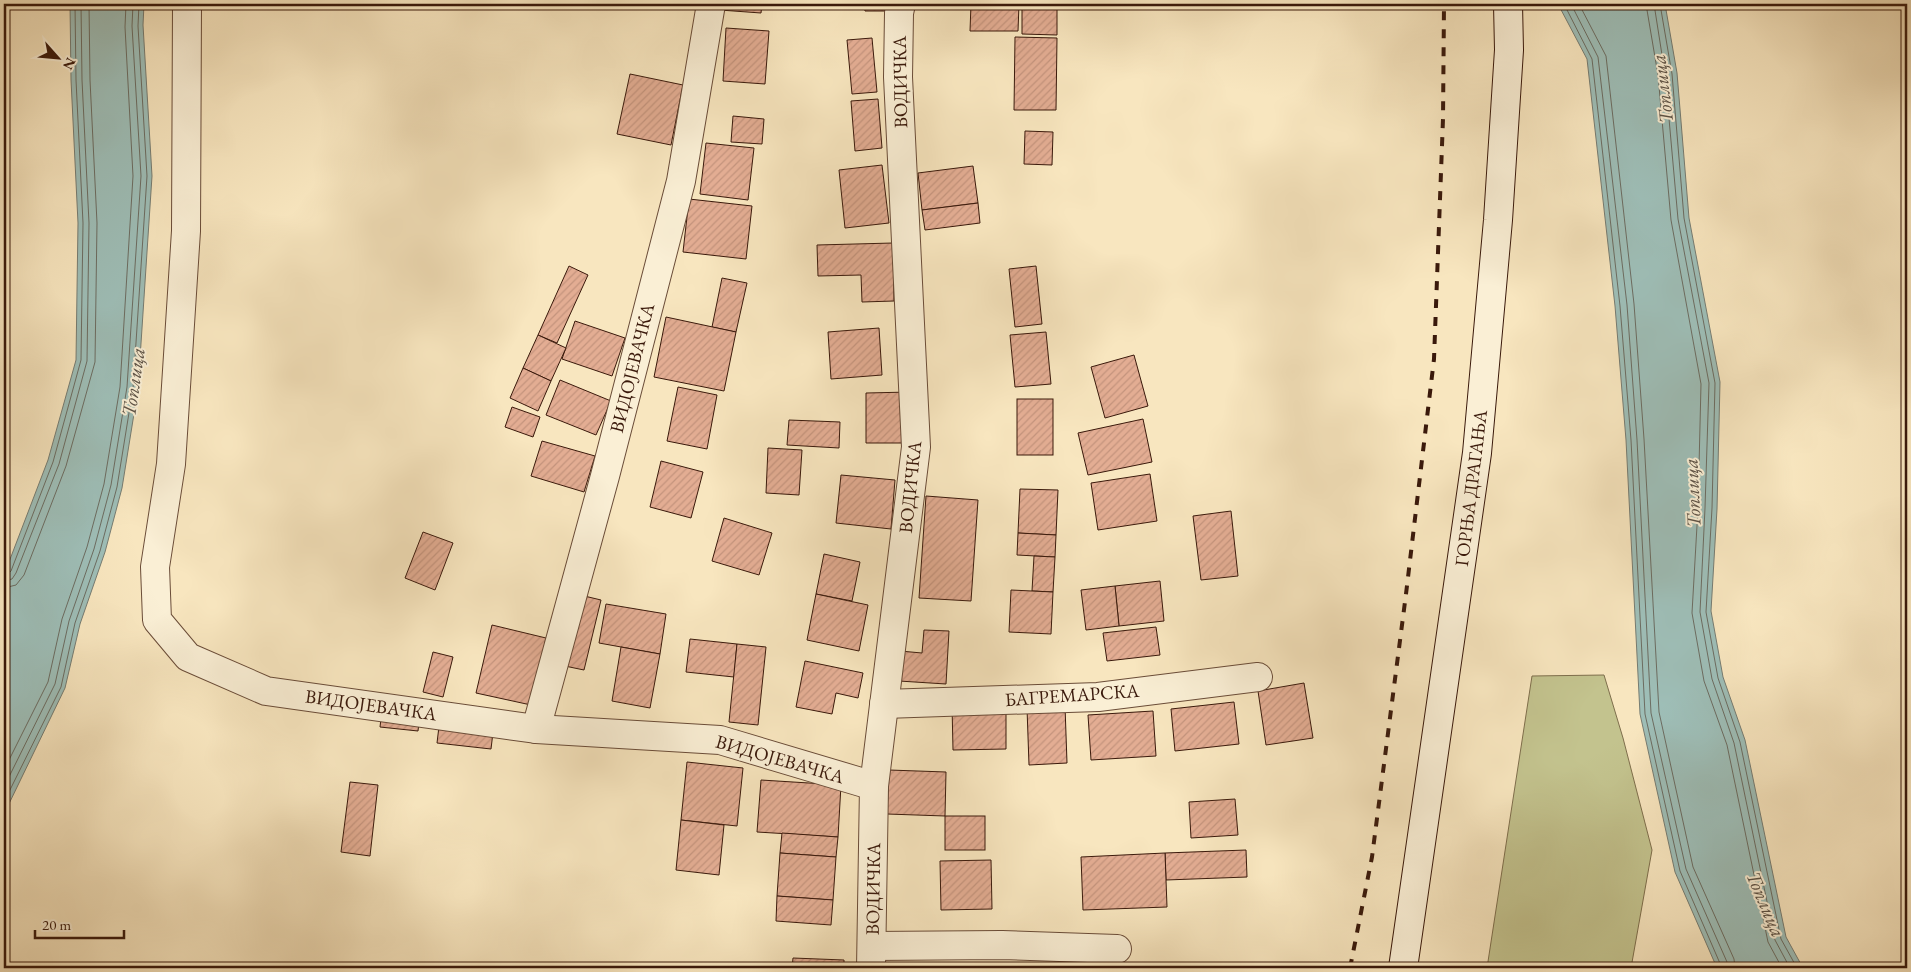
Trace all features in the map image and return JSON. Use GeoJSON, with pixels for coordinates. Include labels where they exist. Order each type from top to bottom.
{"type":"FeatureCollection","features":[{"type":"Feature","properties":{"kind":"street","name":"ВИДОЈЕВАЧКА"},"geometry":{"type":"LineString","coordinates":[[187,4],[186,231],[171,464],[155,567],[157,620],[188,657],[266,691],[536,728],[720,740],[874,786]]}},
{"type":"Feature","properties":{"kind":"street","name":"ВИДОЈЕВАЧКА"},"geometry":{"type":"LineString","coordinates":[[536,728],[605,476],[681,181],[711,4]]}},
{"type":"Feature","properties":{"kind":"street","name":"ВОДИЧКА"},"geometry":{"type":"LineString","coordinates":[[872,957],[874,786],[916,447],[898,77],[899,13],[901,4]]}},
{"type":"Feature","properties":{"kind":"street","name":"ГОРЊА ДРАГАЊА"},"geometry":{"type":"LineString","coordinates":[[1403,968],[1477,453],[1498,220],[1509,50],[1508,4]]}},
{"type":"Feature","properties":{"kind":"street","name":"БАГРЕМАРСКА"},"geometry":{"type":"LineString","coordinates":[[884,704],[1098,697],[1258,677]]}},
{"type":"Feature","properties":{"kind":"street"},"geometry":{"type":"LineString","coordinates":[[872,957],[1002,945],[1117,949]]}},
{"type":"Feature","properties":{"kind":"green space"},"geometry":{"type":"Polygon","coordinates":[[[1604,675],[1623,738],[1652,850],[1631,968],[1487,968],[1532,676],[1604,675]]]}},
{"type":"Feature","properties":{"kind":"water","name":"Топлица"},"geometry":{"type":"Polygon","coordinates":[[[70,4],[144,4],[143,25],[152,176],[138,389],[122,488],[105,552],[80,624],[65,688],[4,814],[4,575],[48,460],[76,360],[78,223],[71,80],[70,4]]]}},
{"type":"Feature","properties":{"kind":"water","name":"Топлица"},"geometry":{"type":"Polygon","coordinates":[[[1558,4],[1665,4],[1677,73],[1689,218],[1720,382],[1717,509],[1711,611],[1723,677],[1745,740],[1786,937],[1803,968],[1717,968],[1675,872],[1640,714],[1626,440],[1615,306],[1587,59],[1558,4]]]}},
{"type":"Feature","properties":{"kind":"building"},"geometry":{"type":"Polygon","coordinates":[[[720,4],[762,4],[761,13],[720,10],[720,4]]]}},
{"type":"Feature","properties":{"kind":"building"},"geometry":{"type":"Polygon","coordinates":[[[864,4],[886,4],[886,11],[865,11],[864,4]]]}},
{"type":"Feature","properties":{"kind":"building"},"geometry":{"type":"Polygon","coordinates":[[[971,4],[1019,4],[1018,31],[970,31],[971,4]]]}},
{"type":"Feature","properties":{"kind":"building"},"geometry":{"type":"Polygon","coordinates":[[[1022,4],[1057,4],[1057,35],[1022,34],[1022,4]]]}},
{"type":"Feature","properties":{"kind":"building"},"geometry":{"type":"Polygon","coordinates":[[[726,28],[769,31],[765,84],[723,81],[726,28]]]}},
{"type":"Feature","properties":{"kind":"building"},"geometry":{"type":"Polygon","coordinates":[[[1015,37],[1057,38],[1056,110],[1014,110],[1015,37]]]}},
{"type":"Feature","properties":{"kind":"building"},"geometry":{"type":"Polygon","coordinates":[[[872,38],[877,92],[852,94],[847,40],[872,38]]]}},
{"type":"Feature","properties":{"kind":"building"},"geometry":{"type":"Polygon","coordinates":[[[630,74],[683,85],[671,145],[617,134],[630,74]]]}},
{"type":"Feature","properties":{"kind":"building"},"geometry":{"type":"Polygon","coordinates":[[[878,99],[882,148],[855,151],[851,101],[878,99]]]}},
{"type":"Feature","properties":{"kind":"building"},"geometry":{"type":"Polygon","coordinates":[[[733,116],[764,119],[762,144],[731,142],[733,116]]]}},
{"type":"Feature","properties":{"kind":"building"},"geometry":{"type":"Polygon","coordinates":[[[1025,131],[1053,132],[1052,165],[1024,164],[1025,131]]]}},
{"type":"Feature","properties":{"kind":"building"},"geometry":{"type":"Polygon","coordinates":[[[706,143],[754,148],[748,200],[700,194],[706,143]]]}},
{"type":"Feature","properties":{"kind":"building"},"geometry":{"type":"Polygon","coordinates":[[[882,165],[889,223],[845,228],[839,170],[882,165]]]}},
{"type":"Feature","properties":{"kind":"building"},"geometry":{"type":"Polygon","coordinates":[[[973,166],[978,203],[922,210],[918,173],[973,166]]]}},
{"type":"Feature","properties":{"kind":"building"},"geometry":{"type":"Polygon","coordinates":[[[689,199],[752,206],[746,259],[683,252],[689,199]]]}},
{"type":"Feature","properties":{"kind":"building"},"geometry":{"type":"Polygon","coordinates":[[[978,203],[980,223],[925,230],[922,210],[978,203]]]}},
{"type":"Feature","properties":{"kind":"building"},"geometry":{"type":"Polygon","coordinates":[[[893,243],[894,301],[862,302],[861,275],[818,276],[817,245],[893,243]]]}},
{"type":"Feature","properties":{"kind":"building"},"geometry":{"type":"Polygon","coordinates":[[[569,266],[588,275],[557,343],[538,335],[569,266]]]}},
{"type":"Feature","properties":{"kind":"building"},"geometry":{"type":"Polygon","coordinates":[[[1036,266],[1042,324],[1015,327],[1009,269],[1036,266]]]}},
{"type":"Feature","properties":{"kind":"building"},"geometry":{"type":"Polygon","coordinates":[[[722,278],[747,283],[736,332],[712,327],[722,278]]]}},
{"type":"Feature","properties":{"kind":"building"},"geometry":{"type":"Polygon","coordinates":[[[666,317],[736,332],[724,391],[654,377],[666,317]]]}},
{"type":"Feature","properties":{"kind":"building"},"geometry":{"type":"Polygon","coordinates":[[[575,321],[625,338],[612,376],[562,359],[575,321]]]}},
{"type":"Feature","properties":{"kind":"building"},"geometry":{"type":"Polygon","coordinates":[[[879,328],[882,375],[831,379],[828,332],[879,328]]]}},
{"type":"Feature","properties":{"kind":"building"},"geometry":{"type":"Polygon","coordinates":[[[1046,332],[1051,384],[1015,387],[1010,335],[1046,332]]]}},
{"type":"Feature","properties":{"kind":"building"},"geometry":{"type":"Polygon","coordinates":[[[538,335],[566,348],[551,381],[523,368],[538,335]]]}},
{"type":"Feature","properties":{"kind":"building"},"geometry":{"type":"Polygon","coordinates":[[[1134,355],[1148,406],[1105,418],[1091,367],[1134,355]]]}},
{"type":"Feature","properties":{"kind":"building"},"geometry":{"type":"Polygon","coordinates":[[[523,368],[551,381],[538,411],[510,398],[523,368]]]}},
{"type":"Feature","properties":{"kind":"building"},"geometry":{"type":"Polygon","coordinates":[[[560,380],[611,401],[596,435],[546,415],[560,380]]]}},
{"type":"Feature","properties":{"kind":"building"},"geometry":{"type":"Polygon","coordinates":[[[678,387],[717,395],[707,449],[667,441],[678,387]]]}},
{"type":"Feature","properties":{"kind":"building"},"geometry":{"type":"Polygon","coordinates":[[[910,392],[910,443],[866,443],[866,393],[910,392]]]}},
{"type":"Feature","properties":{"kind":"building"},"geometry":{"type":"Polygon","coordinates":[[[1017,399],[1053,399],[1053,455],[1017,455],[1017,399]]]}},
{"type":"Feature","properties":{"kind":"building"},"geometry":{"type":"Polygon","coordinates":[[[512,407],[540,417],[533,437],[505,427],[512,407]]]}},
{"type":"Feature","properties":{"kind":"building"},"geometry":{"type":"Polygon","coordinates":[[[1143,419],[1152,462],[1088,475],[1078,433],[1143,419]]]}},
{"type":"Feature","properties":{"kind":"building"},"geometry":{"type":"Polygon","coordinates":[[[789,420],[840,422],[839,448],[787,445],[789,420]]]}},
{"type":"Feature","properties":{"kind":"building"},"geometry":{"type":"Polygon","coordinates":[[[542,441],[595,456],[584,492],[531,476],[542,441]]]}},
{"type":"Feature","properties":{"kind":"building"},"geometry":{"type":"Polygon","coordinates":[[[768,448],[802,450],[799,495],[766,493],[768,448]]]}},
{"type":"Feature","properties":{"kind":"building"},"geometry":{"type":"Polygon","coordinates":[[[661,461],[703,472],[691,518],[650,507],[661,461]]]}},
{"type":"Feature","properties":{"kind":"building"},"geometry":{"type":"Polygon","coordinates":[[[1150,474],[1157,521],[1098,530],[1091,483],[1150,474]]]}},
{"type":"Feature","properties":{"kind":"building"},"geometry":{"type":"Polygon","coordinates":[[[841,475],[895,480],[891,529],[836,523],[841,475]]]}},
{"type":"Feature","properties":{"kind":"building"},"geometry":{"type":"Polygon","coordinates":[[[1020,489],[1058,490],[1056,535],[1018,533],[1020,489]]]}},
{"type":"Feature","properties":{"kind":"building"},"geometry":{"type":"Polygon","coordinates":[[[926,496],[978,500],[971,601],[919,598],[926,496]]]}},
{"type":"Feature","properties":{"kind":"building"},"geometry":{"type":"Polygon","coordinates":[[[1231,511],[1238,576],[1201,580],[1193,516],[1231,511]]]}},
{"type":"Feature","properties":{"kind":"building"},"geometry":{"type":"Polygon","coordinates":[[[724,518],[772,533],[759,575],[712,561],[724,518]]]}},
{"type":"Feature","properties":{"kind":"building"},"geometry":{"type":"Polygon","coordinates":[[[423,532],[453,543],[435,590],[405,578],[423,532]]]}},
{"type":"Feature","properties":{"kind":"building"},"geometry":{"type":"Polygon","coordinates":[[[1018,533],[1056,535],[1055,557],[1017,555],[1018,533]]]}},
{"type":"Feature","properties":{"kind":"building"},"geometry":{"type":"Polygon","coordinates":[[[824,554],[860,562],[852,601],[816,594],[824,554]]]}},
{"type":"Feature","properties":{"kind":"building"},"geometry":{"type":"Polygon","coordinates":[[[1034,556],[1055,557],[1053,592],[1032,591],[1034,556]]]}},
{"type":"Feature","properties":{"kind":"building"},"geometry":{"type":"Polygon","coordinates":[[[1160,581],[1164,621],[1119,626],[1115,586],[1160,581]]]}},
{"type":"Feature","properties":{"kind":"building"},"geometry":{"type":"Polygon","coordinates":[[[1115,586],[1119,626],[1086,630],[1081,590],[1115,586]]]}},
{"type":"Feature","properties":{"kind":"building"},"geometry":{"type":"Polygon","coordinates":[[[1011,590],[1053,592],[1051,634],[1009,632],[1011,590]]]}},
{"type":"Feature","properties":{"kind":"building"},"geometry":{"type":"Polygon","coordinates":[[[576,594],[601,600],[584,670],[560,665],[576,594]]]}},
{"type":"Feature","properties":{"kind":"building"},"geometry":{"type":"Polygon","coordinates":[[[816,594],[868,605],[859,651],[807,640],[816,594]]]}},
{"type":"Feature","properties":{"kind":"building"},"geometry":{"type":"Polygon","coordinates":[[[606,604],[666,614],[660,654],[599,643],[606,604]]]}},
{"type":"Feature","properties":{"kind":"building"},"geometry":{"type":"Polygon","coordinates":[[[492,625],[546,638],[531,705],[476,693],[492,625]]]}},
{"type":"Feature","properties":{"kind":"building"},"geometry":{"type":"Polygon","coordinates":[[[1156,627],[1160,655],[1107,661],[1103,633],[1156,627]]]}},
{"type":"Feature","properties":{"kind":"building"},"geometry":{"type":"Polygon","coordinates":[[[924,630],[949,631],[946,684],[899,681],[900,651],[922,653],[924,630]]]}},
{"type":"Feature","properties":{"kind":"building"},"geometry":{"type":"Polygon","coordinates":[[[690,639],[737,644],[734,677],[686,672],[690,639]]]}},
{"type":"Feature","properties":{"kind":"building"},"geometry":{"type":"Polygon","coordinates":[[[737,644],[766,647],[758,725],[729,722],[737,644]]]}},
{"type":"Feature","properties":{"kind":"building"},"geometry":{"type":"Polygon","coordinates":[[[621,647],[660,654],[650,708],[612,701],[621,647]]]}},
{"type":"Feature","properties":{"kind":"building"},"geometry":{"type":"Polygon","coordinates":[[[433,652],[453,657],[443,697],[423,692],[433,652]]]}},
{"type":"Feature","properties":{"kind":"building"},"geometry":{"type":"Polygon","coordinates":[[[805,661],[863,673],[858,698],[836,693],[832,714],[796,707],[805,661]]]}},
{"type":"Feature","properties":{"kind":"building"},"geometry":{"type":"Polygon","coordinates":[[[1304,683],[1313,738],[1266,745],[1258,691],[1304,683]]]}},
{"type":"Feature","properties":{"kind":"building"},"geometry":{"type":"Polygon","coordinates":[[[1234,702],[1239,744],[1175,751],[1171,709],[1234,702]]]}},
{"type":"Feature","properties":{"kind":"building"},"geometry":{"type":"Polygon","coordinates":[[[1006,704],[1006,749],[953,750],[952,705],[1006,704]]]}},
{"type":"Feature","properties":{"kind":"building"},"geometry":{"type":"Polygon","coordinates":[[[1065,706],[1067,763],[1029,765],[1027,708],[1065,706]]]}},
{"type":"Feature","properties":{"kind":"building"},"geometry":{"type":"Polygon","coordinates":[[[382,710],[420,714],[418,731],[380,727],[382,710]]]}},
{"type":"Feature","properties":{"kind":"building"},"geometry":{"type":"Polygon","coordinates":[[[1153,711],[1156,756],[1091,760],[1088,715],[1153,711]]]}},
{"type":"Feature","properties":{"kind":"building"},"geometry":{"type":"Polygon","coordinates":[[[440,718],[494,724],[491,749],[437,743],[440,718]]]}},
{"type":"Feature","properties":{"kind":"building"},"geometry":{"type":"Polygon","coordinates":[[[687,762],[743,768],[737,826],[681,820],[687,762]]]}},
{"type":"Feature","properties":{"kind":"building"},"geometry":{"type":"Polygon","coordinates":[[[889,770],[946,772],[945,816],[887,814],[889,770]]]}},
{"type":"Feature","properties":{"kind":"building"},"geometry":{"type":"Polygon","coordinates":[[[761,780],[841,785],[838,837],[757,832],[761,780]]]}},
{"type":"Feature","properties":{"kind":"building"},"geometry":{"type":"Polygon","coordinates":[[[350,782],[378,785],[370,856],[341,852],[350,782]]]}},
{"type":"Feature","properties":{"kind":"building"},"geometry":{"type":"Polygon","coordinates":[[[1235,799],[1238,835],[1191,838],[1189,802],[1235,799]]]}},
{"type":"Feature","properties":{"kind":"building"},"geometry":{"type":"Polygon","coordinates":[[[945,816],[985,816],[985,850],[945,850],[945,816]]]}},
{"type":"Feature","properties":{"kind":"building"},"geometry":{"type":"Polygon","coordinates":[[[681,820],[724,825],[719,875],[676,870],[681,820]]]}},
{"type":"Feature","properties":{"kind":"building"},"geometry":{"type":"Polygon","coordinates":[[[782,833],[838,837],[836,857],[780,853],[782,833]]]}},
{"type":"Feature","properties":{"kind":"building"},"geometry":{"type":"Polygon","coordinates":[[[1246,850],[1247,877],[1166,880],[1165,853],[1246,850]]]}},
{"type":"Feature","properties":{"kind":"building"},"geometry":{"type":"Polygon","coordinates":[[[780,853],[836,857],[833,900],[777,896],[780,853]]]}},
{"type":"Feature","properties":{"kind":"building"},"geometry":{"type":"Polygon","coordinates":[[[1165,853],[1167,907],[1083,910],[1081,857],[1165,853]]]}},
{"type":"Feature","properties":{"kind":"building"},"geometry":{"type":"Polygon","coordinates":[[[991,860],[992,909],[941,910],[940,861],[991,860]]]}},
{"type":"Feature","properties":{"kind":"building"},"geometry":{"type":"Polygon","coordinates":[[[777,896],[833,900],[831,925],[776,921],[777,896]]]}},
{"type":"Feature","properties":{"kind":"building"},"geometry":{"type":"Polygon","coordinates":[[[793,958],[844,960],[844,968],[792,968],[793,958]]]}},
{"type":"Feature","properties":{"kind":"railway"},"geometry":{"type":"LineString","coordinates":[[1350,968],[1372,857],[1434,359],[1443,119],[1444,4]]}}]}
